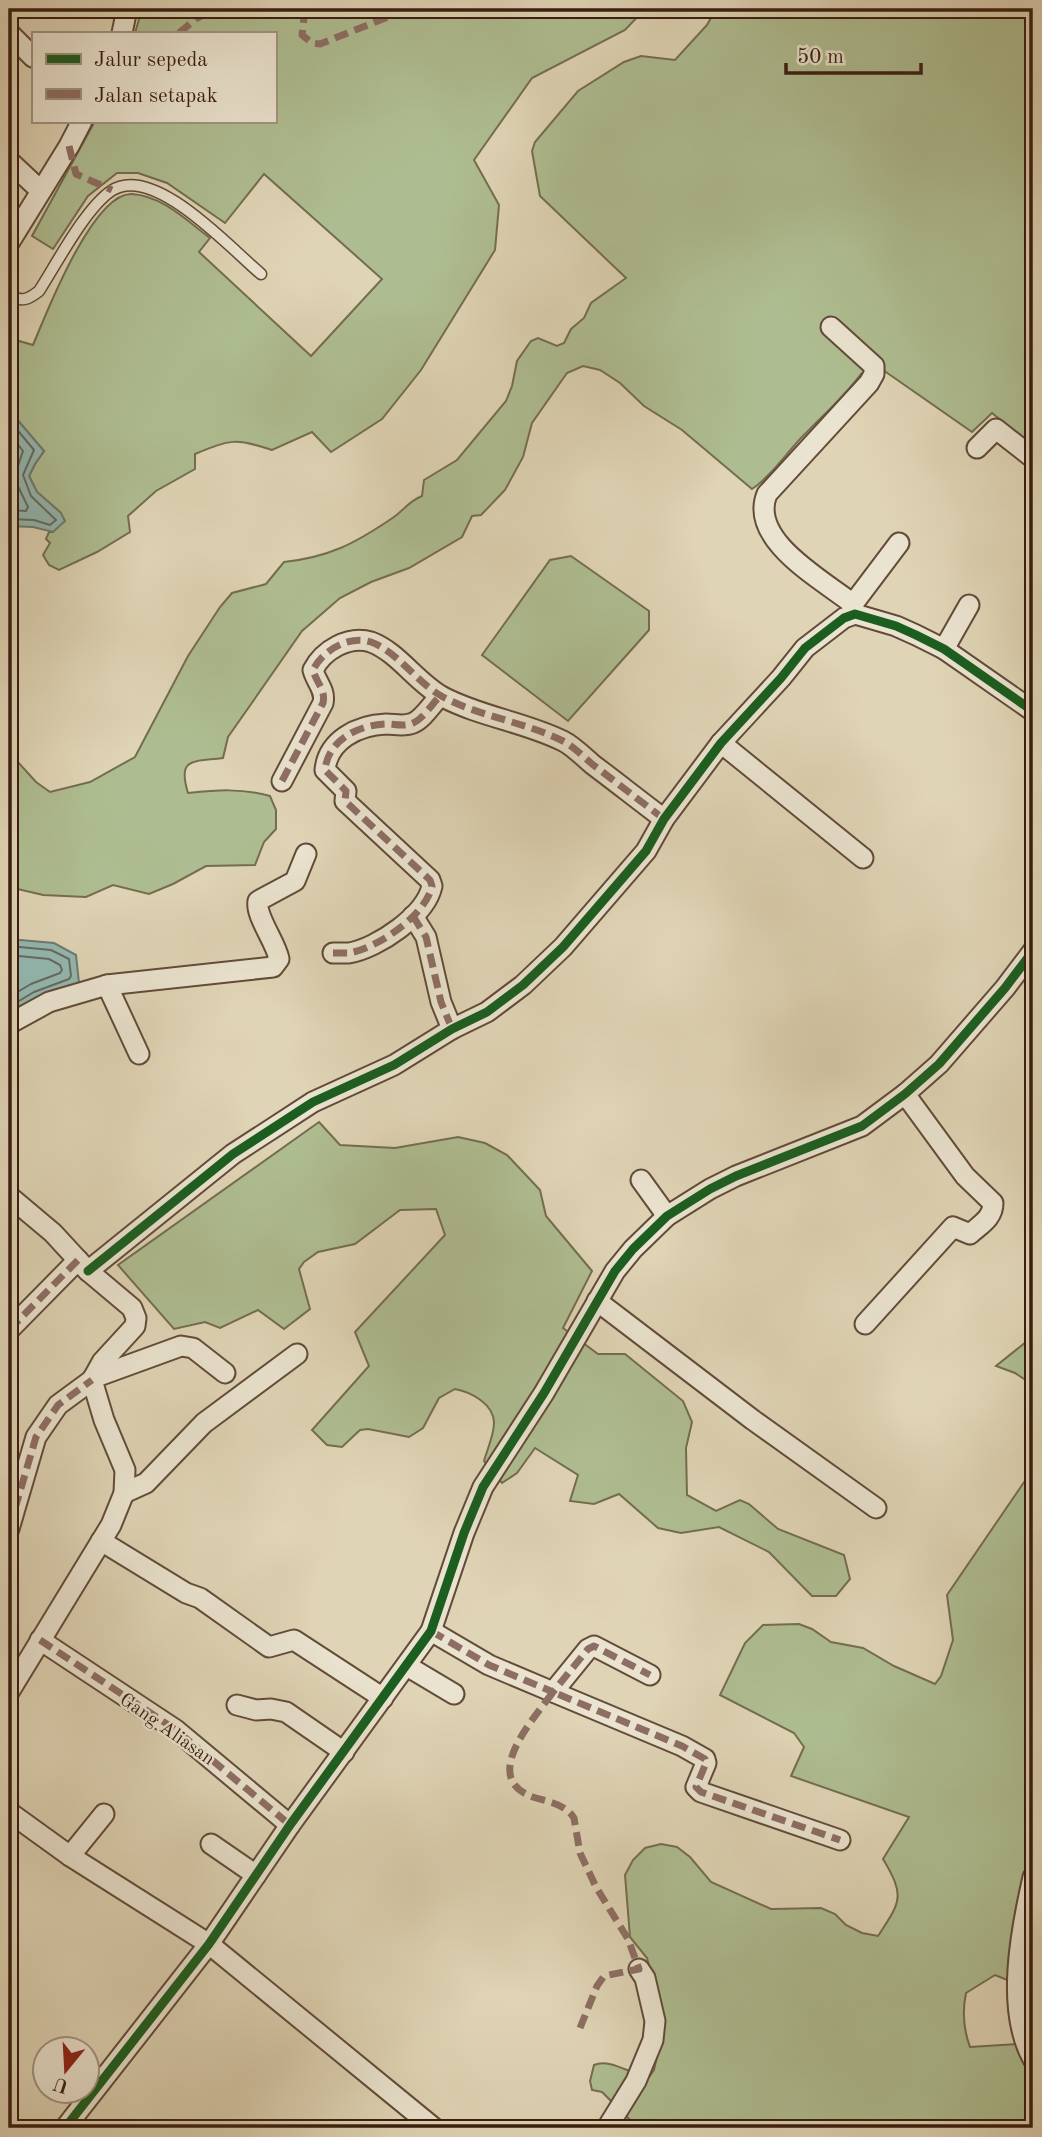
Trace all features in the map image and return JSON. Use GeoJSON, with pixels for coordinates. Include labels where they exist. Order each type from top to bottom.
{"type":"FeatureCollection","features":[{"type":"Feature","properties":{"kind":"street"},"geometry":{"type":"LineString","coordinates":[[122,32],[127,9]]}},
{"type":"Feature","properties":{"kind":"street"},"geometry":{"type":"LineString","coordinates":[[9,33],[32,56]]}},
{"type":"Feature","properties":{"kind":"street"},"geometry":{"type":"LineString","coordinates":[[9,243],[81,122]]}},
{"type":"Feature","properties":{"kind":"street"},"geometry":{"type":"LineString","coordinates":[[9,161],[41,191]]}},
{"type":"Feature","properties":{"kind":"street"},"geometry":{"type":"LineString","coordinates":[[831,327],[874,366],[874,374],[869,383],[767,494],[763,504],[767,528],[776,542],[854,609],[896,625],[944,649],[1032,706]]}},
{"type":"Feature","properties":{"kind":"street"},"geometry":{"type":"LineString","coordinates":[[977,448],[996,429],[1033,458]]}},
{"type":"Feature","properties":{"kind":"street"},"geometry":{"type":"LineString","coordinates":[[9,1330],[83,1265],[233,1154],[313,1102],[394,1065],[452,1029],[486,1012],[523,985],[563,947],[646,850],[664,819],[721,743],[805,648],[854,609],[899,543]]}},
{"type":"Feature","properties":{"kind":"street"},"geometry":{"type":"LineString","coordinates":[[944,649],[969,605]]}},
{"type":"Feature","properties":{"kind":"street"},"geometry":{"type":"LineString","coordinates":[[282,781],[323,703],[323,691],[313,670],[317,662],[331,650],[354,640],[372,643],[400,661],[406,670],[440,696],[481,715],[564,741],[664,819]]}},
{"type":"Feature","properties":{"kind":"street"},"geometry":{"type":"LineString","coordinates":[[332,953],[350,953],[390,935],[413,916],[431,892],[432,886],[430,880],[345,801],[346,791],[325,768],[330,753],[345,735],[377,725],[406,725],[416,722],[440,696]]}},
{"type":"Feature","properties":{"kind":"street"},"geometry":{"type":"LineString","coordinates":[[721,743],[863,858]]}},
{"type":"Feature","properties":{"kind":"street"},"geometry":{"type":"LineString","coordinates":[[9,1024],[49,1002],[107,985],[273,967],[279,959],[277,950],[257,909],[258,901],[295,881],[306,854]]}},
{"type":"Feature","properties":{"kind":"street"},"geometry":{"type":"LineString","coordinates":[[413,916],[426,937],[441,1002],[452,1029]]}},
{"type":"Feature","properties":{"kind":"street"},"geometry":{"type":"LineString","coordinates":[[65,2128],[205,1949],[290,1825],[431,1631],[464,1533],[483,1487],[544,1393],[615,1271],[633,1249],[667,1216],[710,1189],[862,1126],[905,1094],[939,1064],[1005,988],[1033,951]]}},
{"type":"Feature","properties":{"kind":"street"},"geometry":{"type":"LineString","coordinates":[[107,985],[139,1054]]}},
{"type":"Feature","properties":{"kind":"street"},"geometry":{"type":"LineString","coordinates":[[865,1324],[953,1227],[970,1234],[988,1219],[993,1211],[993,1203],[965,1176],[905,1094]]}},
{"type":"Feature","properties":{"kind":"street"},"geometry":{"type":"LineString","coordinates":[[641,1181],[667,1216]]}},
{"type":"Feature","properties":{"kind":"street"},"geometry":{"type":"LineString","coordinates":[[9,1196],[53,1233],[83,1265],[132,1308],[136,1318],[135,1326],[102,1362],[93,1382],[104,1420],[124,1470],[124,1493],[111,1525],[9,1692]]}},
{"type":"Feature","properties":{"kind":"street"},"geometry":{"type":"LineString","coordinates":[[597,1301],[752,1420],[876,1508]]}},
{"type":"Feature","properties":{"kind":"street"},"geometry":{"type":"LineString","coordinates":[[9,1529],[36,1437],[58,1405],[93,1382],[181,1346],[193,1348],[225,1373]]}},
{"type":"Feature","properties":{"kind":"street"},"geometry":{"type":"LineString","coordinates":[[124,1493],[146,1483],[204,1423],[297,1354]]}},
{"type":"Feature","properties":{"kind":"street"},"geometry":{"type":"LineString","coordinates":[[101,1541],[186,1593],[200,1598],[268,1647],[275,1647],[289,1640],[299,1642],[383,1698]]}},
{"type":"Feature","properties":{"kind":"street"},"geometry":{"type":"LineString","coordinates":[[431,1631],[489,1665],[682,1746],[705,1759],[706,1763],[696,1787],[701,1792],[840,1840]]}},
{"type":"Feature","properties":{"kind":"street","name":"Gang Aliasan"},"geometry":{"type":"LineString","coordinates":[[40,1640],[176,1730],[290,1825]]}},
{"type":"Feature","properties":{"kind":"street"},"geometry":{"type":"LineString","coordinates":[[553,1692],[588,1649],[594,1646],[650,1675]]}},
{"type":"Feature","properties":{"kind":"street"},"geometry":{"type":"LineString","coordinates":[[407,1666],[454,1694]]}},
{"type":"Feature","properties":{"kind":"street"},"geometry":{"type":"LineString","coordinates":[[237,1705],[256,1710],[286,1712],[344,1752]]}},
{"type":"Feature","properties":{"kind":"street"},"geometry":{"type":"LineString","coordinates":[[9,1812],[205,1949],[434,2128]]}},
{"type":"Feature","properties":{"kind":"street"},"geometry":{"type":"LineString","coordinates":[[70,1856],[104,1814]]}},
{"type":"Feature","properties":{"kind":"street"},"geometry":{"type":"LineString","coordinates":[[211,1844],[256,1875]]}},
{"type":"Feature","properties":{"kind":"street"},"geometry":{"type":"LineString","coordinates":[[1033,1877],[1025,1919],[1017,2001],[1027,2048],[1033,2059]]}},
{"type":"Feature","properties":{"kind":"street"},"geometry":{"type":"LineString","coordinates":[[607,2128],[636,2081],[653,2040],[655,2021],[645,1978],[639,1969]]}},
{"type":"Feature","properties":{"kind":"lane"},"geometry":{"type":"LineString","coordinates":[[9,295],[16,300],[29,299],[40,290],[92,210],[112,190],[132,183],[149,188],[178,203],[261,274]]}},
{"type":"Feature","properties":{"kind":"green space"},"geometry":{"type":"Polygon","coordinates":[[[142,9],[645,9],[625,30],[532,78],[474,160],[499,205],[495,250],[421,370],[382,419],[331,452],[312,432],[272,450],[250,443],[233,442],[195,454],[195,469],[156,491],[128,516],[130,532],[59,570],[49,565],[43,555],[50,543],[46,539],[49,532],[53,532],[61,513],[37,492],[29,476],[44,451],[9,410],[9,343],[12,339],[33,345],[73,257],[102,212],[117,199],[132,194],[154,199],[174,210],[210,238],[199,252],[311,356],[382,279],[264,174],[225,223],[167,183],[138,173],[117,173],[88,196],[53,249],[32,236],[94,122],[276,122],[276,32],[135,32],[142,9]]]}},
{"type":"Feature","properties":{"kind":"green space"},"geometry":{"type":"Polygon","coordinates":[[[716,9],[1033,9],[1033,446],[992,413],[972,432],[883,370],[861,374],[772,472],[752,489],[682,430],[644,406],[620,383],[600,370],[583,366],[567,373],[532,423],[523,457],[505,490],[481,515],[472,516],[462,537],[409,568],[371,582],[340,598],[302,631],[228,737],[223,758],[196,761],[186,767],[188,793],[229,790],[270,796],[276,810],[276,829],[264,842],[255,865],[206,866],[149,894],[113,885],[86,897],[43,895],[9,887],[9,767],[17,761],[36,782],[50,792],[90,782],[135,757],[188,656],[232,593],[266,584],[284,562],[328,553],[365,536],[422,496],[424,480],[457,460],[506,401],[517,361],[531,341],[538,338],[557,346],[564,343],[571,329],[584,318],[591,303],[626,278],[540,196],[532,151],[535,142],[578,91],[624,62],[641,56],[675,60],[707,25],[716,9]]]}},
{"type":"Feature","properties":{"kind":"green space"},"geometry":{"type":"Polygon","coordinates":[[[571,556],[649,611],[649,630],[568,721],[482,655],[550,560],[571,556]]]}},
{"type":"Feature","properties":{"kind":"green space"},"geometry":{"type":"Polygon","coordinates":[[[319,1122],[340,1145],[395,1148],[458,1137],[485,1143],[507,1155],[540,1190],[546,1216],[592,1271],[563,1328],[598,1354],[625,1354],[683,1401],[692,1422],[686,1448],[687,1495],[716,1511],[740,1500],[749,1504],[778,1529],[844,1555],[850,1579],[836,1596],[812,1596],[769,1552],[719,1527],[681,1533],[658,1528],[619,1494],[594,1504],[570,1501],[578,1475],[535,1448],[517,1473],[502,1483],[484,1461],[493,1432],[494,1423],[490,1410],[474,1396],[455,1389],[439,1398],[423,1428],[409,1437],[368,1429],[360,1430],[342,1447],[327,1445],[312,1430],[369,1366],[355,1332],[445,1235],[436,1209],[400,1210],[355,1244],[318,1252],[304,1262],[299,1269],[310,1309],[284,1329],[258,1310],[220,1328],[205,1322],[174,1329],[118,1265],[319,1122]]]}},
{"type":"Feature","properties":{"kind":"green space"},"geometry":{"type":"Polygon","coordinates":[[[1026,1342],[1033,1346],[1033,1385],[1015,1373],[996,1366],[1026,1342]]]}},
{"type":"Feature","properties":{"kind":"green space"},"geometry":{"type":"Polygon","coordinates":[[[1033,1469],[1033,1990],[995,1975],[966,1993],[964,2013],[970,2047],[1033,2043],[1033,2128],[636,2126],[602,2092],[592,2090],[590,2081],[594,2065],[601,2063],[649,2077],[654,2070],[661,2039],[659,2004],[647,1958],[630,1937],[625,1875],[633,1860],[645,1848],[661,1844],[677,1847],[690,1857],[711,1882],[771,1909],[821,1908],[835,1914],[846,1925],[862,1933],[878,1936],[897,1899],[895,1882],[883,1859],[909,1817],[791,1776],[804,1747],[794,1733],[720,1695],[745,1643],[763,1625],[799,1624],[831,1642],[863,1648],[894,1666],[935,1684],[941,1676],[953,1640],[947,1595],[1033,1469]]]}},
{"type":"Feature","properties":{"kind":"water"},"geometry":{"type":"Polygon","coordinates":[[[9,410],[44,451],[29,476],[37,492],[61,513],[65,521],[53,532],[33,527],[9,526],[9,410]]]}},
{"type":"Feature","properties":{"kind":"water"},"geometry":{"type":"Polygon","coordinates":[[[9,939],[54,943],[76,955],[79,983],[9,1016],[9,939]]]}},
{"type":"Feature","properties":{"kind":"marked path"},"geometry":{"type":"LineString","coordinates":[[180,32],[197,18],[216,9]]}},
{"type":"Feature","properties":{"kind":"marked path"},"geometry":{"type":"LineString","coordinates":[[305,9],[302,35],[312,43],[320,44],[408,9]]}},
{"type":"Feature","properties":{"kind":"marked path"},"geometry":{"type":"LineString","coordinates":[[69,146],[76,174],[112,190]]}},
{"type":"Feature","properties":{"kind":"marked path"},"geometry":{"type":"LineString","coordinates":[[282,781],[323,703],[322,690],[313,670],[317,663],[338,646],[363,640],[390,653],[443,697],[472,710],[534,729],[567,743],[664,819]]}},
{"type":"Feature","properties":{"kind":"marked path"},"geometry":{"type":"LineString","coordinates":[[333,953],[361,950],[386,937],[421,908],[432,886],[430,880],[345,801],[346,791],[325,770],[327,759],[346,736],[375,725],[413,723],[424,715],[440,696]]}},
{"type":"Feature","properties":{"kind":"marked path"},"geometry":{"type":"LineString","coordinates":[[413,916],[426,937],[441,1002],[452,1029]]}},
{"type":"Feature","properties":{"kind":"marked path"},"geometry":{"type":"LineString","coordinates":[[9,1330],[78,1260]]}},
{"type":"Feature","properties":{"kind":"marked path"},"geometry":{"type":"LineString","coordinates":[[9,1529],[36,1437],[58,1405],[92,1380]]}},
{"type":"Feature","properties":{"kind":"marked path"},"geometry":{"type":"LineString","coordinates":[[431,1631],[489,1665],[553,1692],[588,1649],[594,1646],[650,1675]]}},
{"type":"Feature","properties":{"kind":"marked path"},"geometry":{"type":"LineString","coordinates":[[40,1640],[176,1730],[290,1825]]}},
{"type":"Feature","properties":{"kind":"marked path"},"geometry":{"type":"LineString","coordinates":[[9,1676],[15,1681]]}},
{"type":"Feature","properties":{"kind":"marked path"},"geometry":{"type":"LineString","coordinates":[[580,2028],[597,1986],[604,1976],[639,1969],[628,1939],[596,1887],[580,1853],[574,1818],[562,1807],[519,1789],[511,1778],[510,1764],[515,1749],[523,1733],[553,1692],[682,1746],[705,1759],[706,1763],[696,1787],[701,1792],[840,1840]]}},
{"type":"Feature","properties":{"kind":"cycle path"},"geometry":{"type":"LineString","coordinates":[[88,1271],[233,1154],[313,1102],[394,1065],[452,1029],[487,1012],[523,985],[563,947],[646,851],[664,819],[721,743],[805,648],[844,618],[855,614],[916,635],[944,649],[1033,711]]}},
{"type":"Feature","properties":{"kind":"cycle path"},"geometry":{"type":"LineString","coordinates":[[65,2128],[209,1944],[290,1825],[431,1631],[464,1533],[483,1487],[544,1393],[615,1271],[633,1249],[667,1216],[710,1189],[862,1126],[905,1094],[939,1064],[1005,988],[1033,951]]}}]}
